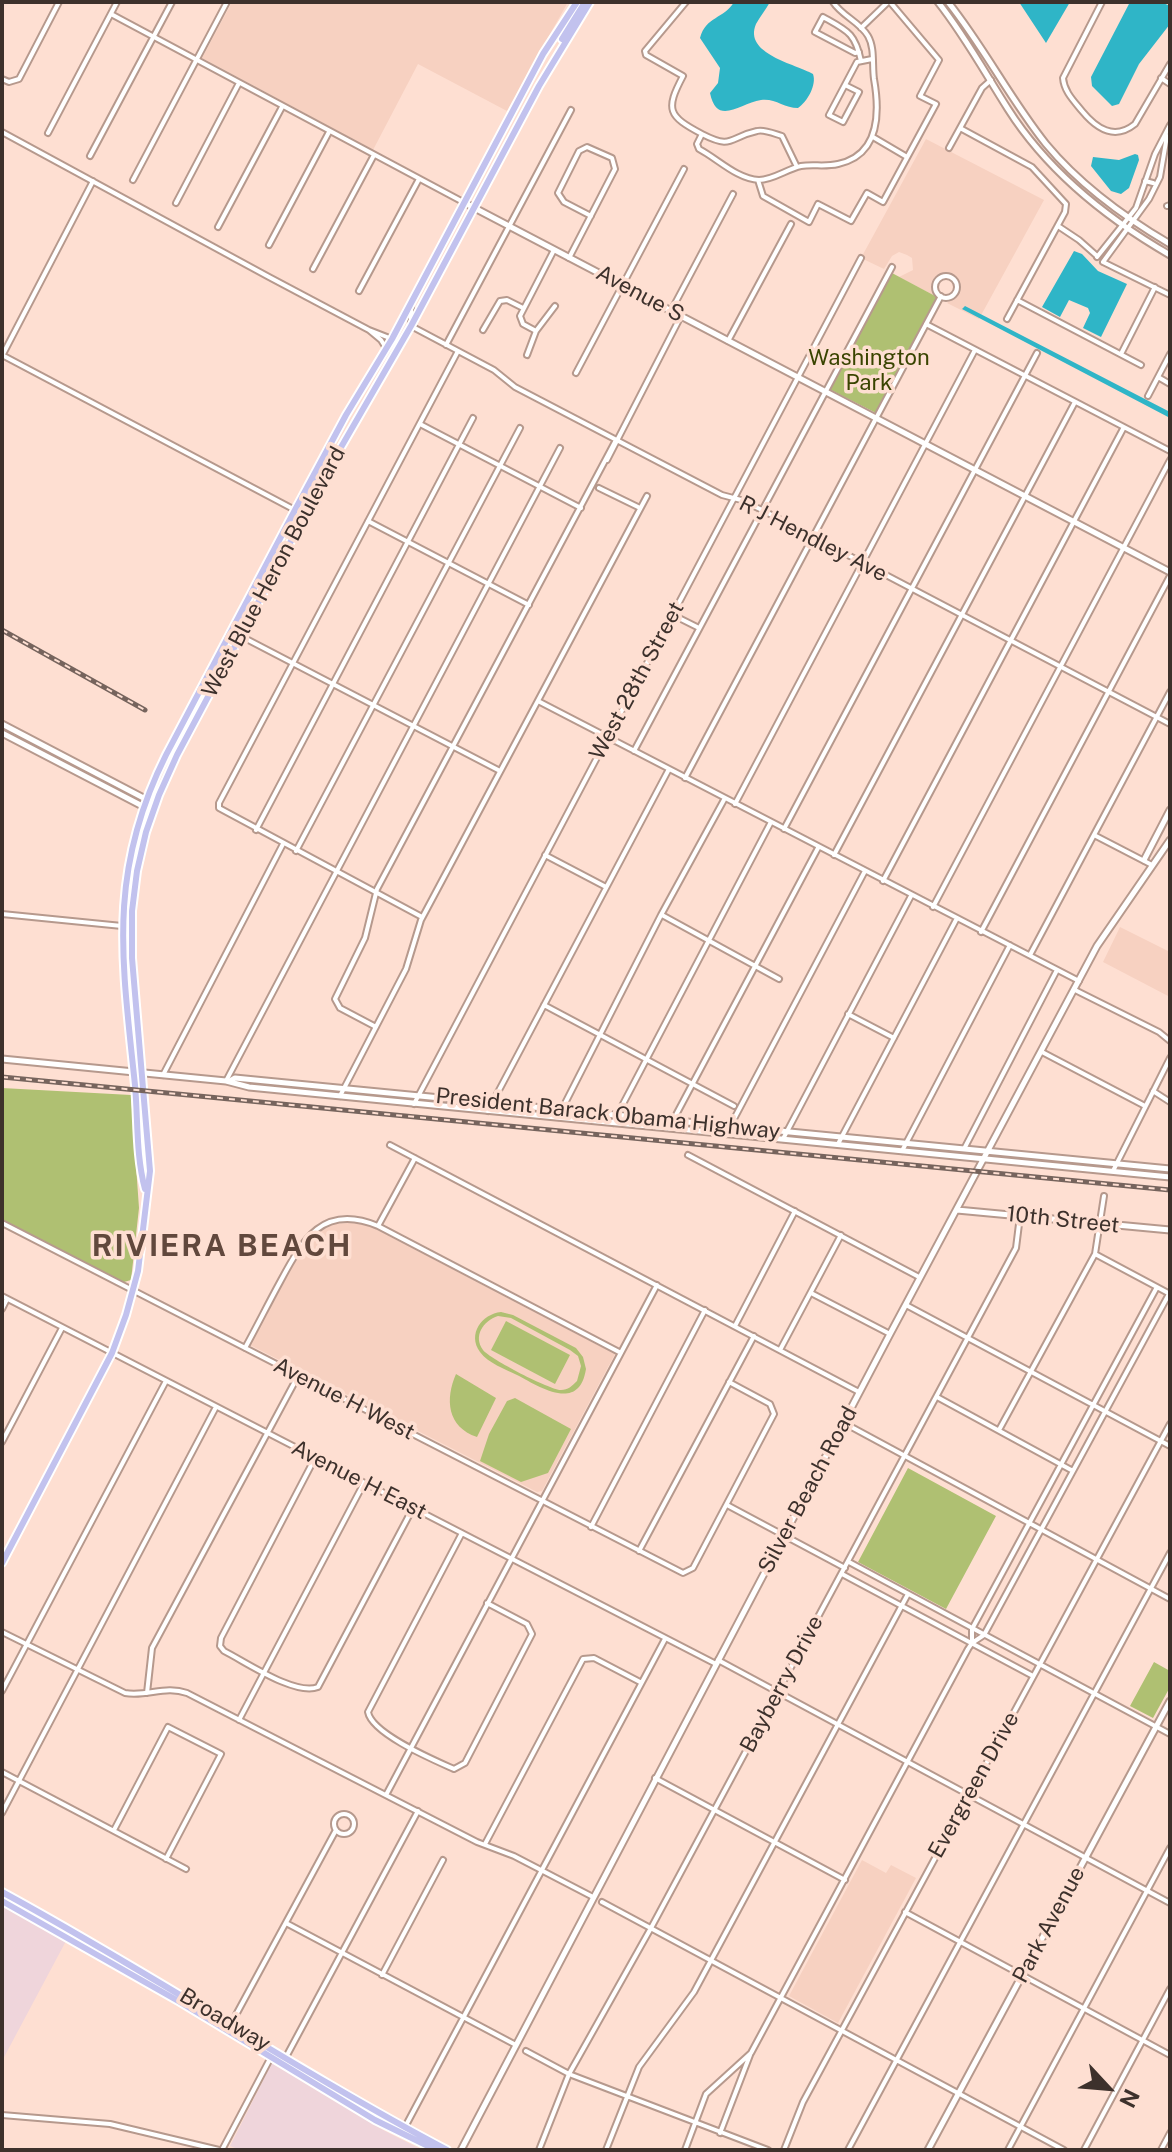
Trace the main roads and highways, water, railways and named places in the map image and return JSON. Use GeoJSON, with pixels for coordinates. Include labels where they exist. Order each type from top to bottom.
{"type":"FeatureCollection","features":[{"type":"Feature","properties":{"kind":"main road","name":"West Blue Heron Boulevard"},"geometry":{"type":"LineString","coordinates":[[146,1191],[122,926],[127,870],[144,803],[161,764],[324,456],[392,339],[543,54],[577,2]]}},
{"type":"Feature","properties":{"kind":"main road","name":"West Blue Heron Boulevard"},"geometry":{"type":"LineString","coordinates":[[2,1563],[112,1353],[133,1291],[150,1171],[132,943],[137,871],[154,808],[172,764],[307,510],[411,326],[563,42],[588,2]]}},
{"type":"Feature","properties":{"kind":"main road"},"geometry":{"type":"LineString","coordinates":[[307,510],[305,503],[324,465],[324,456]]}},
{"type":"Feature","properties":{"kind":"main road"},"geometry":{"type":"LineString","coordinates":[[281,559],[278,555],[297,518],[295,510]]}},
{"type":"Feature","properties":{"kind":"main road","name":"Broadway"},"geometry":{"type":"LineString","coordinates":[[2,1892],[447,2150]]}},
{"type":"Feature","properties":{"kind":"main road","name":"Broadway"},"geometry":{"type":"LineString","coordinates":[[2,1901],[125,1970],[392,2129],[436,2150]]}},
{"type":"Feature","properties":{"kind":"main road"},"geometry":{"type":"LineString","coordinates":[[271,2057],[286,2057]]}},
{"type":"Feature","properties":{"kind":"main road"},"geometry":{"type":"LineString","coordinates":[[336,2096],[341,2095],[372,2113],[377,2112]]}},
{"type":"Feature","properties":{"kind":"water"},"geometry":{"type":"Polygon","coordinates":[[[734,2],[770,2],[756,24],[754,34],[764,50],[813,74],[810,93],[798,108],[761,100],[724,111],[713,103],[710,93],[718,83],[720,68],[700,38],[706,25],[734,2]]]}},
{"type":"Feature","properties":{"kind":"water"},"geometry":{"type":"Polygon","coordinates":[[[1019,2],[1070,2],[1046,43],[1019,2]]]}},
{"type":"Feature","properties":{"kind":"water"},"geometry":{"type":"Polygon","coordinates":[[[1130,2],[1161,2],[1170,6],[1170,24],[1139,64],[1119,104],[1112,106],[1092,86],[1091,77],[1130,2]]]}},
{"type":"Feature","properties":{"kind":"water"},"geometry":{"type":"Polygon","coordinates":[[[1135,154],[1139,160],[1129,188],[1121,194],[1111,191],[1091,166],[1093,157],[1119,160],[1135,154]]]}},
{"type":"Feature","properties":{"kind":"water"},"geometry":{"type":"Polygon","coordinates":[[[1074,251],[1082,254],[1098,271],[1127,284],[1101,337],[1083,328],[1090,313],[1088,308],[1069,300],[1060,317],[1042,307],[1074,251]]]}},
{"type":"Feature","properties":{"kind":"water"},"geometry":{"type":"Polygon","coordinates":[[[965,306],[1170,412],[1170,418],[962,309],[965,306]]]}},
{"type":"Feature","properties":{"kind":"railway"},"geometry":{"type":"LineString","coordinates":[[2,630],[145,710]]}},
{"type":"Feature","properties":{"kind":"railway"},"geometry":{"type":"LineString","coordinates":[[2,1077],[1170,1190]]}},
{"type":"Feature","properties":{"kind":"district","name":"RIVIERA BEACH"},"geometry":{"type":"Point","coordinates":[222,1247]}},
{"type":"Feature","properties":{"kind":"park label","name":"Washington Park"},"geometry":{"type":"Point","coordinates":[869,370]}}]}
